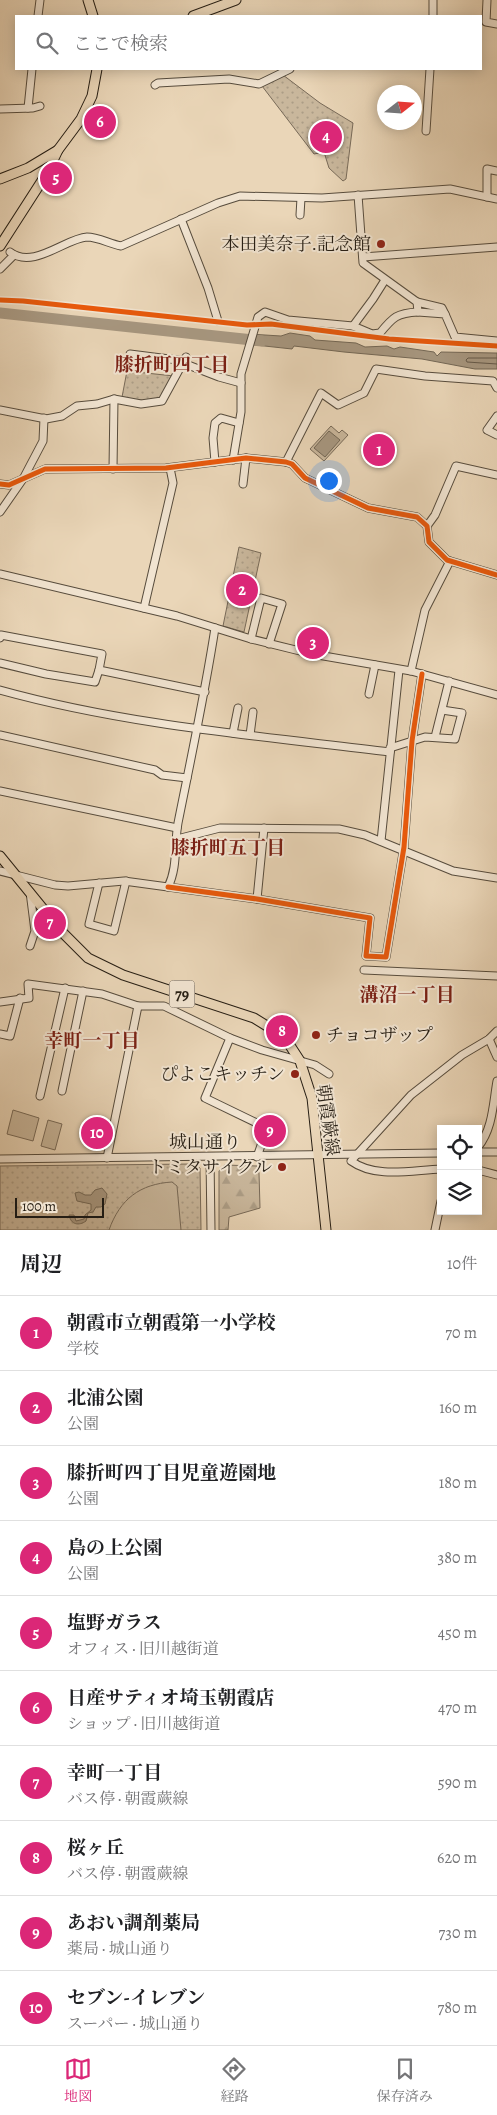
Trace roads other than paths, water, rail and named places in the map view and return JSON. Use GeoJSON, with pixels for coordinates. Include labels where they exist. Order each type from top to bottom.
{"type":"FeatureCollection","features":[{"type":"Feature","properties":{"kind":"main road"},"geometry":{"type":"LineString","coordinates":[[88,0],[93,15]]}},
{"type":"Feature","properties":{"kind":"main road"},"geometry":{"type":"LineString","coordinates":[[196,15],[236,0]]}},
{"type":"Feature","properties":{"kind":"main road"},"geometry":{"type":"LineString","coordinates":[[0,179],[36,164],[58,150],[68,139],[85,112],[94,88],[97,70]]}},
{"type":"Feature","properties":{"kind":"main road"},"geometry":{"type":"LineString","coordinates":[[0,246],[47,173],[58,150]]}},
{"type":"Feature","properties":{"kind":"main road"},"geometry":{"type":"LineString","coordinates":[[36,164],[47,173]]}},
{"type":"Feature","properties":{"kind":"main road","name":"朝霞蕨線"},"geometry":{"type":"LineString","coordinates":[[0,856],[78,950],[94,962],[123,975],[254,1018],[269,1026],[283,1037],[295,1051],[300,1061],[312,1098],[326,1230]]}},
{"type":"Feature","properties":{"kind":"street"},"geometry":{"type":"LineString","coordinates":[[38,15],[40,0]]}},
{"type":"Feature","properties":{"kind":"street"},"geometry":{"type":"LineString","coordinates":[[433,0],[433,15]]}},
{"type":"Feature","properties":{"kind":"street"},"geometry":{"type":"LineString","coordinates":[[488,0],[486,22],[497,24]]}},
{"type":"Feature","properties":{"kind":"street"},"geometry":{"type":"LineString","coordinates":[[28,108],[32,70]]}},
{"type":"Feature","properties":{"kind":"street"},"geometry":{"type":"LineString","coordinates":[[155,85],[158,83],[229,79],[259,84],[288,70]]}},
{"type":"Feature","properties":{"kind":"street"},"geometry":{"type":"LineString","coordinates":[[426,131],[430,70]]}},
{"type":"Feature","properties":{"kind":"street"},"geometry":{"type":"LineString","coordinates":[[0,109],[40,106]]}},
{"type":"Feature","properties":{"kind":"street"},"geometry":{"type":"LineString","coordinates":[[487,197],[487,169],[497,171]]}},
{"type":"Feature","properties":{"kind":"street"},"geometry":{"type":"LineString","coordinates":[[0,269],[12,253],[33,257],[63,247],[82,238],[89,237],[121,246],[218,203],[240,196],[301,198],[450,189],[497,199]]}},
{"type":"Feature","properties":{"kind":"street"},"geometry":{"type":"LineString","coordinates":[[358,195],[363,263],[417,302],[442,308],[455,337],[497,340]]}},
{"type":"Feature","properties":{"kind":"street"},"geometry":{"type":"LineString","coordinates":[[300,215],[301,198]]}},
{"type":"Feature","properties":{"kind":"street"},"geometry":{"type":"LineString","coordinates":[[181,219],[208,288],[218,321]]}},
{"type":"Feature","properties":{"kind":"street"},"geometry":{"type":"LineString","coordinates":[[363,258],[497,247]]}},
{"type":"Feature","properties":{"kind":"street"},"geometry":{"type":"LineString","coordinates":[[353,326],[384,280]]}},
{"type":"Feature","properties":{"kind":"street"},"geometry":{"type":"LineString","coordinates":[[417,302],[418,312]]}},
{"type":"Feature","properties":{"kind":"street"},"geometry":{"type":"LineString","coordinates":[[233,460],[242,400],[241,374],[258,317],[265,312],[288,320],[353,326],[372,334],[380,333],[392,318],[406,313],[445,314]]}},
{"type":"Feature","properties":{"kind":"street"},"geometry":{"type":"LineString","coordinates":[[130,354],[185,360],[219,377],[241,383]]}},
{"type":"Feature","properties":{"kind":"street"},"geometry":{"type":"LineString","coordinates":[[0,410],[44,418],[62,416],[77,406],[97,404],[114,399],[141,404],[162,400],[185,360]]}},
{"type":"Feature","properties":{"kind":"street"},"geometry":{"type":"LineString","coordinates":[[286,462],[321,393],[338,405],[364,393],[376,369],[425,376],[493,382],[497,388]]}},
{"type":"Feature","properties":{"kind":"street"},"geometry":{"type":"LineString","coordinates":[[113,468],[114,399]]}},
{"type":"Feature","properties":{"kind":"street"},"geometry":{"type":"LineString","coordinates":[[497,416],[487,430],[497,435]]}},
{"type":"Feature","properties":{"kind":"street"},"geometry":{"type":"LineString","coordinates":[[0,512],[23,479],[43,441],[44,418]]}},
{"type":"Feature","properties":{"kind":"street"},"geometry":{"type":"LineString","coordinates":[[215,462],[213,438],[215,423],[221,418],[239,423]]}},
{"type":"Feature","properties":{"kind":"street"},"geometry":{"type":"LineString","coordinates":[[243,484],[246,458]]}},
{"type":"Feature","properties":{"kind":"street"},"geometry":{"type":"LineString","coordinates":[[0,484],[9,485],[45,469],[170,468],[246,458],[286,462],[292,464],[305,478],[368,508],[417,517],[427,526],[429,542],[450,561],[497,575]]}},
{"type":"Feature","properties":{"kind":"street"},"geometry":{"type":"LineString","coordinates":[[427,526],[435,515],[456,466],[497,475]]}},
{"type":"Feature","properties":{"kind":"street"},"geometry":{"type":"LineString","coordinates":[[144,608],[173,483],[170,468]]}},
{"type":"Feature","properties":{"kind":"street"},"geometry":{"type":"LineString","coordinates":[[411,671],[425,610],[450,561]]}},
{"type":"Feature","properties":{"kind":"street"},"geometry":{"type":"LineString","coordinates":[[0,574],[144,608],[269,644],[312,654],[411,671],[497,695]]}},
{"type":"Feature","properties":{"kind":"street"},"geometry":{"type":"LineString","coordinates":[[251,639],[261,598],[282,604],[269,644]]}},
{"type":"Feature","properties":{"kind":"street"},"geometry":{"type":"LineString","coordinates":[[168,887],[173,877],[178,828],[196,728],[205,692],[215,628]]}},
{"type":"Feature","properties":{"kind":"street"},"geometry":{"type":"LineString","coordinates":[[0,638],[1,635],[102,654],[95,682],[0,664]]}},
{"type":"Feature","properties":{"kind":"street"},"geometry":{"type":"LineString","coordinates":[[369,694],[375,664]]}},
{"type":"Feature","properties":{"kind":"street"},"geometry":{"type":"LineString","coordinates":[[99,670],[205,692]]}},
{"type":"Feature","properties":{"kind":"street"},"geometry":{"type":"LineString","coordinates":[[381,841],[399,670]]}},
{"type":"Feature","properties":{"kind":"street"},"geometry":{"type":"LineString","coordinates":[[0,871],[55,885],[68,886],[126,881],[257,899],[370,918],[366,956],[386,957],[403,850],[412,741],[422,674]]}},
{"type":"Feature","properties":{"kind":"street"},"geometry":{"type":"LineString","coordinates":[[435,737],[449,681]]}},
{"type":"Feature","properties":{"kind":"street"},"geometry":{"type":"LineString","coordinates":[[0,690],[56,704],[196,728],[390,750],[425,737],[455,739],[462,712],[442,710]]}},
{"type":"Feature","properties":{"kind":"street"},"geometry":{"type":"LineString","coordinates":[[232,733],[238,708]]}},
{"type":"Feature","properties":{"kind":"street"},"geometry":{"type":"LineString","coordinates":[[250,735],[253,712]]}},
{"type":"Feature","properties":{"kind":"street"},"geometry":{"type":"LineString","coordinates":[[0,735],[155,770],[162,775],[187,778]]}},
{"type":"Feature","properties":{"kind":"street"},"geometry":{"type":"LineString","coordinates":[[0,791],[178,828]]}},
{"type":"Feature","properties":{"kind":"street"},"geometry":{"type":"LineString","coordinates":[[177,839],[220,828],[339,829],[355,832],[381,841],[453,870],[497,878]]}},
{"type":"Feature","properties":{"kind":"street"},"geometry":{"type":"LineString","coordinates":[[257,899],[264,828]]}},
{"type":"Feature","properties":{"kind":"street"},"geometry":{"type":"LineString","coordinates":[[99,883],[89,924],[114,930],[126,881]]}},
{"type":"Feature","properties":{"kind":"street"},"geometry":{"type":"LineString","coordinates":[[29,891],[35,931],[30,946]]}},
{"type":"Feature","properties":{"kind":"street"},"geometry":{"type":"LineString","coordinates":[[364,970],[497,976]]}},
{"type":"Feature","properties":{"kind":"street"},"geometry":{"type":"LineString","coordinates":[[0,1002],[29,998],[28,984],[102,994],[138,1006],[164,1006],[230,1038],[262,1050],[315,1065],[329,1074]]}},
{"type":"Feature","properties":{"kind":"street"},"geometry":{"type":"LineString","coordinates":[[40,1096],[65,988]]}},
{"type":"Feature","properties":{"kind":"street"},"geometry":{"type":"LineString","coordinates":[[62,1091],[83,991]]}},
{"type":"Feature","properties":{"kind":"street"},"geometry":{"type":"LineString","coordinates":[[0,1034],[10,1036],[20,998]]}},
{"type":"Feature","properties":{"kind":"street"},"geometry":{"type":"LineString","coordinates":[[107,1158],[138,1006]]}},
{"type":"Feature","properties":{"kind":"street"},"geometry":{"type":"LineString","coordinates":[[437,1169],[370,1170],[351,1161],[411,1095],[462,1054],[489,1039],[497,1031]]}},
{"type":"Feature","properties":{"kind":"street"},"geometry":{"type":"LineString","coordinates":[[230,1038],[205,1098],[267,1128],[257,1157]]}},
{"type":"Feature","properties":{"kind":"street"},"geometry":{"type":"LineString","coordinates":[[489,1039],[497,1057]]}},
{"type":"Feature","properties":{"kind":"street"},"geometry":{"type":"LineString","coordinates":[[482,1141],[487,1133],[491,1119],[497,1081]]}},
{"type":"Feature","properties":{"kind":"street"},"geometry":{"type":"LineString","coordinates":[[482,1152],[497,1152]]}},
{"type":"Feature","properties":{"kind":"street","name":"城山通り"},"geometry":{"type":"LineString","coordinates":[[0,1159],[437,1153]]}},
{"type":"Feature","properties":{"kind":"street"},"geometry":{"type":"LineString","coordinates":[[210,1157],[211,1230]]}},
{"type":"Feature","properties":{"kind":"street"},"geometry":{"type":"LineString","coordinates":[[482,1171],[497,1175]]}},
{"type":"Feature","properties":{"kind":"street"},"geometry":{"type":"LineString","coordinates":[[436,1230],[439,1215]]}},
{"type":"Feature","properties":{"kind":"water"},"geometry":{"type":"Polygon","coordinates":[[[290,333],[310,336],[315,340],[356,343],[365,347],[387,346],[394,349],[400,347],[434,352],[437,356],[441,352],[497,353],[497,369],[475,369],[422,359],[294,346],[292,349],[246,344],[249,334],[281,336],[290,333]]]}},
{"type":"Feature","properties":{"kind":"water"},"geometry":{"type":"Polygon","coordinates":[[[329,431],[340,440],[325,457],[314,448],[329,431]]]}},
{"type":"Feature","properties":{"kind":"water"},"geometry":{"type":"Polygon","coordinates":[[[102,1188],[107,1194],[105,1204],[101,1207],[96,1207],[93,1212],[88,1213],[86,1221],[83,1223],[73,1223],[69,1215],[74,1215],[76,1221],[84,1219],[85,1215],[91,1210],[91,1204],[77,1201],[75,1193],[91,1195],[95,1190],[102,1188]]]}},
{"type":"Feature","properties":{"kind":"waterway"},"geometry":{"type":"LineString","coordinates":[[0,313],[262,341]]}},
{"type":"Feature","properties":{"kind":"place","name":"日産サティオ埼玉朝霞店"},"geometry":{"type":"Point","coordinates":[100,122]}},
{"type":"Feature","properties":{"kind":"place","name":"島の上公園"},"geometry":{"type":"Point","coordinates":[326,137]}},
{"type":"Feature","properties":{"kind":"place","name":"塩野ガラス"},"geometry":{"type":"Point","coordinates":[56,178]}},
{"type":"Feature","properties":{"kind":"place","name":"本田美奈子.記念館"},"geometry":{"type":"Point","coordinates":[381,244]}},
{"type":"Feature","properties":{"kind":"place","name":"朝霞市立朝霞第一小学校"},"geometry":{"type":"Point","coordinates":[379,450]}},
{"type":"Feature","properties":{"kind":"place","name":"北浦公園"},"geometry":{"type":"Point","coordinates":[242,590]}},
{"type":"Feature","properties":{"kind":"place","name":"膝折町四丁目児童遊園地"},"geometry":{"type":"Point","coordinates":[313,643]}},
{"type":"Feature","properties":{"kind":"place","name":"幸町一丁目"},"geometry":{"type":"Point","coordinates":[50,923]}},
{"type":"Feature","properties":{"kind":"place","name":"桜ヶ丘"},"geometry":{"type":"Point","coordinates":[282,1031]}},
{"type":"Feature","properties":{"kind":"place","name":"チョコザップ"},"geometry":{"type":"Point","coordinates":[316,1035]}},
{"type":"Feature","properties":{"kind":"place","name":"ぴよこキッチン"},"geometry":{"type":"Point","coordinates":[295,1074]}},
{"type":"Feature","properties":{"kind":"place","name":"あおい調剤薬局"},"geometry":{"type":"Point","coordinates":[270,1131]}},
{"type":"Feature","properties":{"kind":"place","name":"セブン-イレブン"},"geometry":{"type":"Point","coordinates":[97,1133]}},
{"type":"Feature","properties":{"kind":"place","name":"トミタサイクル"},"geometry":{"type":"Point","coordinates":[282,1167]}},
{"type":"Feature","properties":{"kind":"district","name":"膝折町四丁目"},"geometry":{"type":"Point","coordinates":[172,364]}},
{"type":"Feature","properties":{"kind":"district","name":"膝折町五丁目"},"geometry":{"type":"Point","coordinates":[228,847]}},
{"type":"Feature","properties":{"kind":"district","name":"溝沼一丁目"},"geometry":{"type":"Point","coordinates":[407,994]}},
{"type":"Feature","properties":{"kind":"district","name":"幸町一丁目"},"geometry":{"type":"Point","coordinates":[92,1040]}}]}
